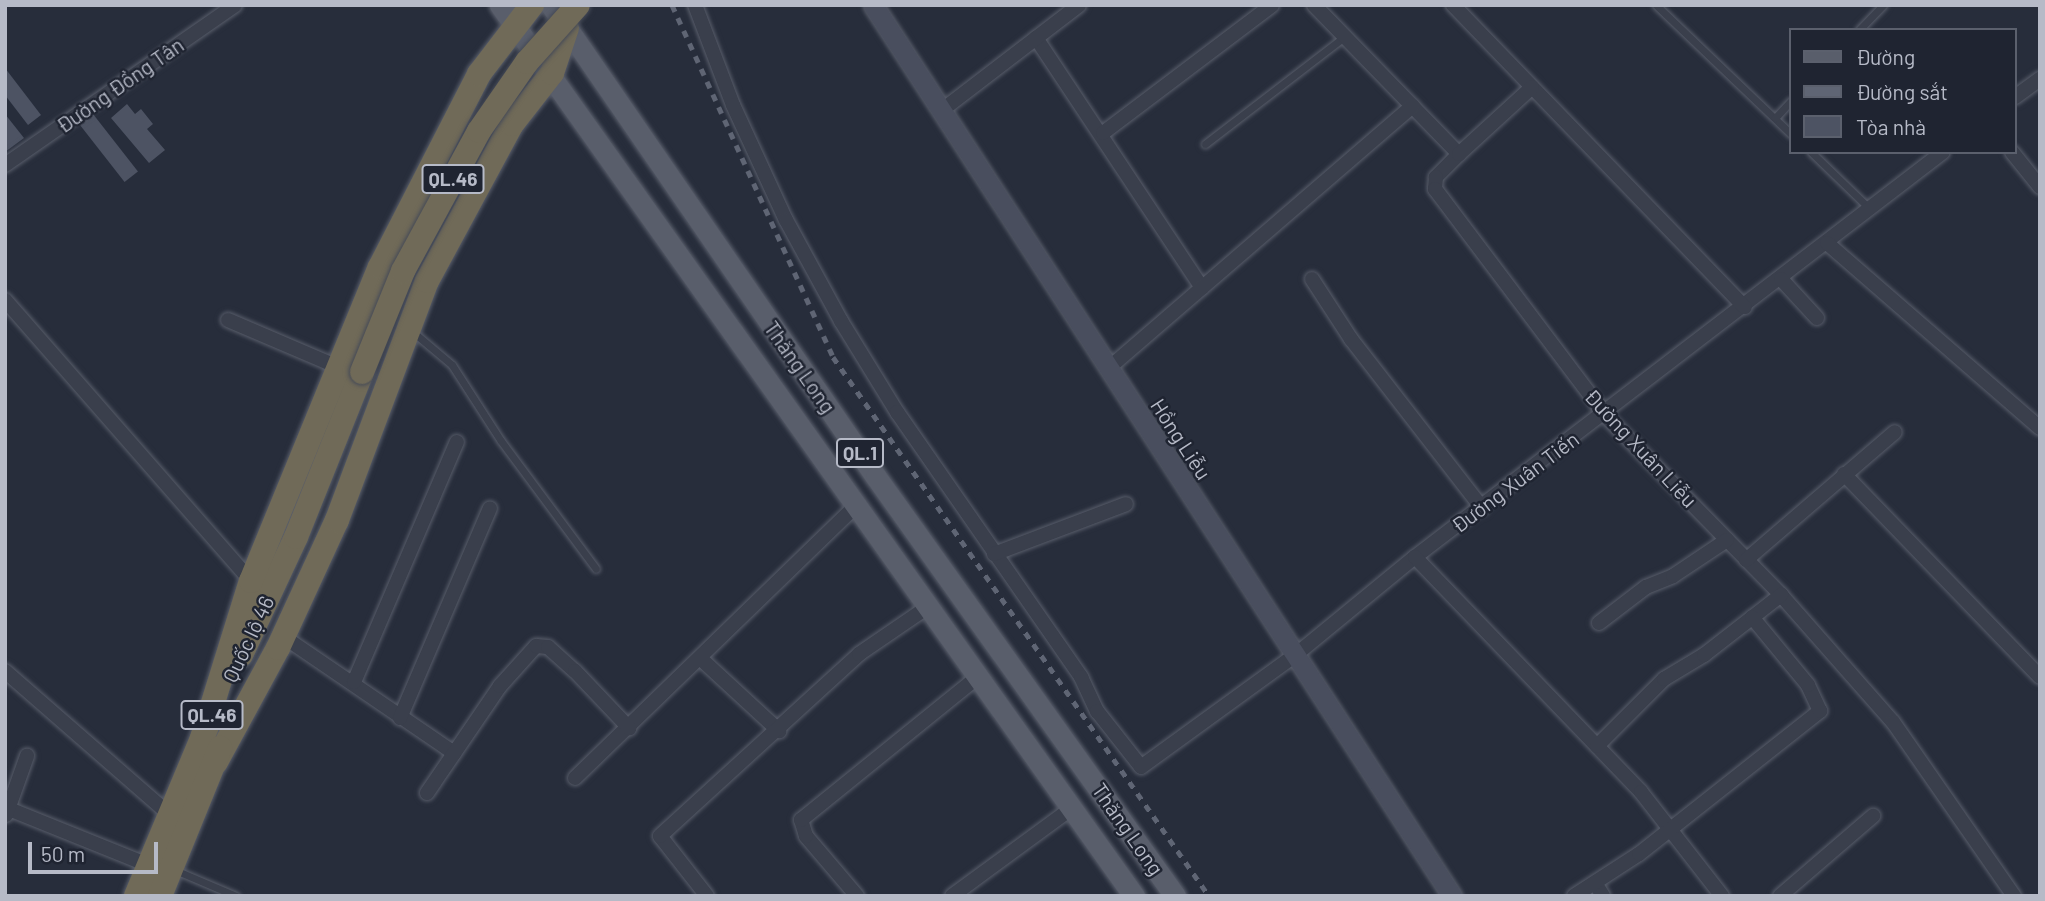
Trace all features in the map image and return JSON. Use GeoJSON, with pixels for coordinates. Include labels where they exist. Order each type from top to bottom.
{"type":"FeatureCollection","features":[{"type":"Feature","properties":{"kind":"highway"},"geometry":{"type":"LineString","coordinates":[[201,738],[251,581],[380,267],[480,74],[507,15],[532,5]]}},
{"type":"Feature","properties":{"kind":"highway","name":"Quốc lộ 46"},"geometry":{"type":"LineString","coordinates":[[136,896],[160,867],[216,762],[296,537],[403,271],[479,131],[527,62],[578,5]]}},
{"type":"Feature","properties":{"kind":"highway"},"geometry":{"type":"LineString","coordinates":[[216,762],[284,636],[337,520],[409,330],[462,211],[512,124],[552,73],[567,28]]}},
{"type":"Feature","properties":{"kind":"highway","name":"Quốc lộ 46"},"geometry":{"type":"LineString","coordinates":[[160,896],[160,867],[168,813],[296,537]]}},
{"type":"Feature","properties":{"kind":"main road","name":"Thăng Long"},"geometry":{"type":"LineString","coordinates":[[551,5],[1175,896]]}},
{"type":"Feature","properties":{"kind":"main road","name":"Thăng Long"},"geometry":{"type":"LineString","coordinates":[[507,15],[552,73],[1134,896]]}},
{"type":"Feature","properties":{"kind":"main road"},"geometry":{"type":"LineString","coordinates":[[980,676],[1005,656]]}},
{"type":"Feature","properties":{"kind":"street","name":"Đường Đồng Tân"},"geometry":{"type":"LineString","coordinates":[[5,164],[235,5]]}},
{"type":"Feature","properties":{"kind":"street"},"geometry":{"type":"LineString","coordinates":[[695,5],[733,105],[806,258],[874,378],[994,554],[1126,504]]}},
{"type":"Feature","properties":{"kind":"street","name":"Hồng Liễu"},"geometry":{"type":"LineString","coordinates":[[873,5],[1267,614],[1298,653],[1452,896]]}},
{"type":"Feature","properties":{"kind":"street"},"geometry":{"type":"LineString","coordinates":[[941,111],[1079,5]]}},
{"type":"Feature","properties":{"kind":"street"},"geometry":{"type":"LineString","coordinates":[[1103,133],[1272,5]]}},
{"type":"Feature","properties":{"kind":"street"},"geometry":{"type":"LineString","coordinates":[[1314,5],[1459,154]]}},
{"type":"Feature","properties":{"kind":"street"},"geometry":{"type":"LineString","coordinates":[[1453,5],[1745,307]]}},
{"type":"Feature","properties":{"kind":"street"},"geometry":{"type":"LineString","coordinates":[[1036,37],[1103,133],[1202,288]]}},
{"type":"Feature","properties":{"kind":"street"},"geometry":{"type":"LineString","coordinates":[[2017,96],[2040,79]]}},
{"type":"Feature","properties":{"kind":"street","name":"Đường Xuân Liễu"},"geometry":{"type":"LineString","coordinates":[[1532,87],[1436,177],[1435,189],[1605,415],[1781,596],[1893,722],[2014,896]]}},
{"type":"Feature","properties":{"kind":"street"},"geometry":{"type":"LineString","coordinates":[[1109,368],[1412,106]]}},
{"type":"Feature","properties":{"kind":"street","name":"Đường Xuân Tiến"},"geometry":{"type":"LineString","coordinates":[[994,554],[1135,763],[1143,768],[1298,653],[1415,557],[1605,415],[1940,154]]}},
{"type":"Feature","properties":{"kind":"street"},"geometry":{"type":"LineString","coordinates":[[2014,154],[2040,187]]}},
{"type":"Feature","properties":{"kind":"street"},"geometry":{"type":"LineString","coordinates":[[1827,243],[2040,428]]}},
{"type":"Feature","properties":{"kind":"street"},"geometry":{"type":"LineString","coordinates":[[1312,279],[1351,339],[1482,508]]}},
{"type":"Feature","properties":{"kind":"street"},"geometry":{"type":"LineString","coordinates":[[1781,279],[1817,318]]}},
{"type":"Feature","properties":{"kind":"street"},"geometry":{"type":"LineString","coordinates":[[5,300],[251,581]]}},
{"type":"Feature","properties":{"kind":"street"},"geometry":{"type":"LineString","coordinates":[[228,320],[338,367]]}},
{"type":"Feature","properties":{"kind":"street"},"geometry":{"type":"LineString","coordinates":[[1746,560],[1895,432]]}},
{"type":"Feature","properties":{"kind":"street"},"geometry":{"type":"LineString","coordinates":[[354,682],[457,442]]}},
{"type":"Feature","properties":{"kind":"street"},"geometry":{"type":"LineString","coordinates":[[1844,474],[2040,677]]}},
{"type":"Feature","properties":{"kind":"street"},"geometry":{"type":"LineString","coordinates":[[575,778],[856,506]]}},
{"type":"Feature","properties":{"kind":"street"},"geometry":{"type":"LineString","coordinates":[[400,718],[490,508]]}},
{"type":"Feature","properties":{"kind":"street"},"geometry":{"type":"LineString","coordinates":[[1599,623],[1646,587],[1674,576],[1727,540]]}},
{"type":"Feature","properties":{"kind":"street"},"geometry":{"type":"LineString","coordinates":[[1415,557],[1597,746],[1672,829],[1722,896]]}},
{"type":"Feature","properties":{"kind":"street"},"geometry":{"type":"LineString","coordinates":[[1597,746],[1664,680],[1781,596]]}},
{"type":"Feature","properties":{"kind":"street"},"geometry":{"type":"LineString","coordinates":[[707,896],[660,836],[779,731],[859,654],[929,606]]}},
{"type":"Feature","properties":{"kind":"street"},"geometry":{"type":"LineString","coordinates":[[1574,896],[1672,829],[1820,710],[1814,692],[1752,617]]}},
{"type":"Feature","properties":{"kind":"street"},"geometry":{"type":"LineString","coordinates":[[284,636],[454,753]]}},
{"type":"Feature","properties":{"kind":"street"},"geometry":{"type":"LineString","coordinates":[[427,793],[500,687],[537,646],[548,647],[575,671],[629,728]]}},
{"type":"Feature","properties":{"kind":"street"},"geometry":{"type":"LineString","coordinates":[[700,658],[779,731]]}},
{"type":"Feature","properties":{"kind":"street"},"geometry":{"type":"LineString","coordinates":[[5,671],[168,813]]}},
{"type":"Feature","properties":{"kind":"street"},"geometry":{"type":"LineString","coordinates":[[857,896],[806,836],[801,820],[980,676]]}},
{"type":"Feature","properties":{"kind":"street"},"geometry":{"type":"LineString","coordinates":[[27,756],[7,813],[160,867]]}},
{"type":"Feature","properties":{"kind":"street"},"geometry":{"type":"LineString","coordinates":[[952,896],[1072,808]]}},
{"type":"Feature","properties":{"kind":"street"},"geometry":{"type":"LineString","coordinates":[[1780,896],[1873,816]]}},
{"type":"Feature","properties":{"kind":"street"},"geometry":{"type":"LineString","coordinates":[[1594,883],[1603,896]]}},
{"type":"Feature","properties":{"kind":"lane"},"geometry":{"type":"LineString","coordinates":[[1656,5],[1790,133]]}},
{"type":"Feature","properties":{"kind":"lane"},"geometry":{"type":"LineString","coordinates":[[1861,28],[1883,5]]}},
{"type":"Feature","properties":{"kind":"lane"},"geometry":{"type":"LineString","coordinates":[[1205,144],[1346,36]]}},
{"type":"Feature","properties":{"kind":"lane"},"geometry":{"type":"LineString","coordinates":[[1775,118],[1790,102]]}},
{"type":"Feature","properties":{"kind":"lane"},"geometry":{"type":"LineString","coordinates":[[1813,154],[1869,208]]}},
{"type":"Feature","properties":{"kind":"lane"},"geometry":{"type":"LineString","coordinates":[[409,330],[452,365],[501,441],[596,569]]}},
{"type":"Feature","properties":{"kind":"lane"},"geometry":{"type":"LineString","coordinates":[[160,867],[236,896]]}},
{"type":"Feature","properties":{"kind":"building"},"geometry":{"type":"Polygon","coordinates":[[[5,68],[41,115],[28,125],[5,95],[5,68]]]}},
{"type":"Feature","properties":{"kind":"building"},"geometry":{"type":"Polygon","coordinates":[[[127,104],[135,114],[141,109],[153,124],[147,129],[165,150],[149,163],[111,118],[127,104]]]}},
{"type":"Feature","properties":{"kind":"building"},"geometry":{"type":"Polygon","coordinates":[[[5,114],[24,138],[5,152],[5,114]]]}},
{"type":"Feature","properties":{"kind":"building"},"geometry":{"type":"Polygon","coordinates":[[[93,114],[138,172],[125,182],[80,124],[93,114]]]}},
{"type":"Feature","properties":{"kind":"railway"},"geometry":{"type":"LineString","coordinates":[[672,5],[833,357],[1209,896]]}}]}
